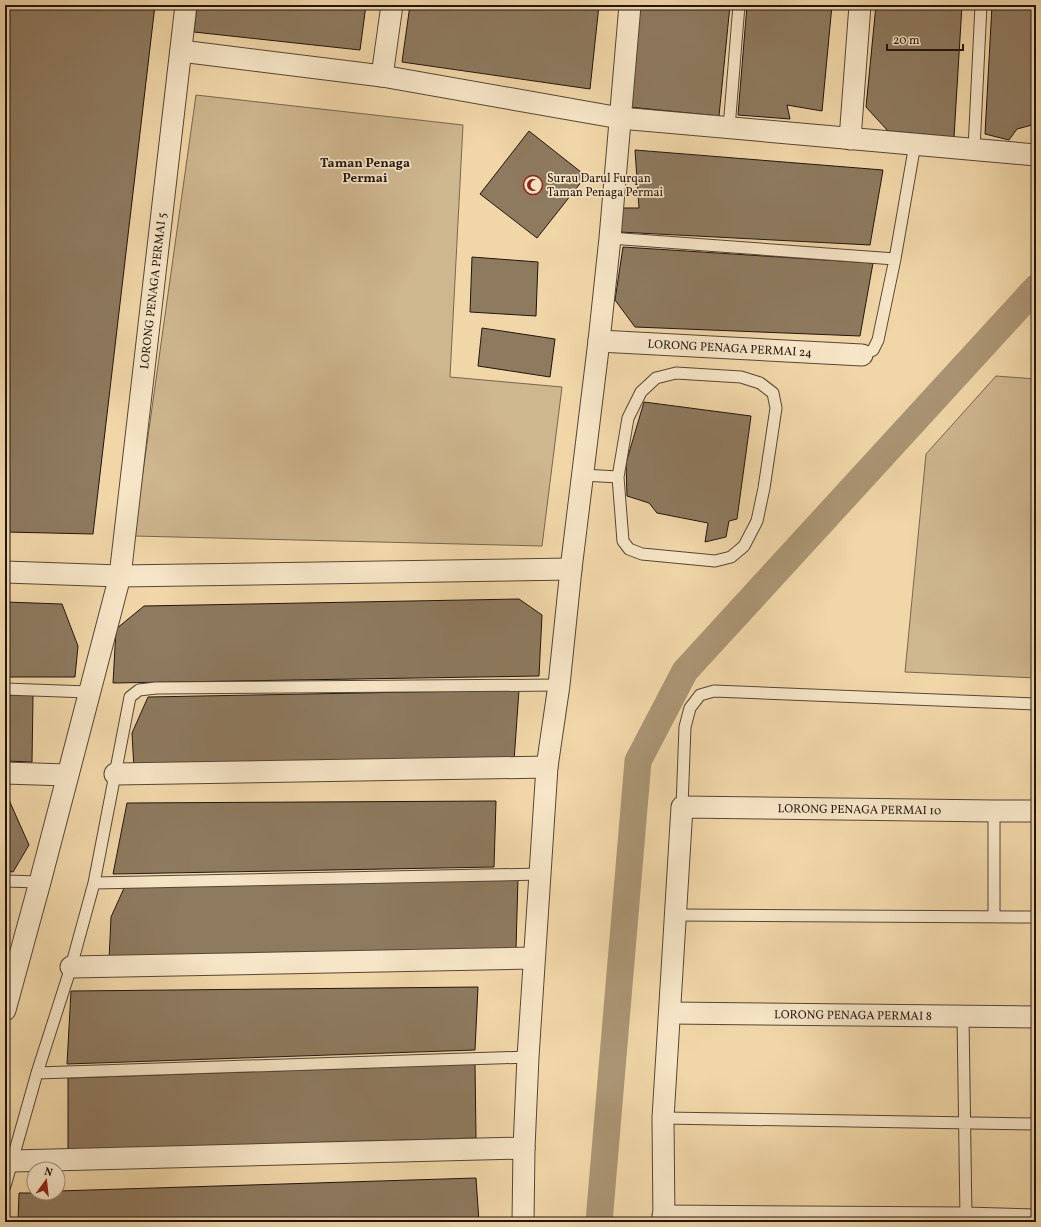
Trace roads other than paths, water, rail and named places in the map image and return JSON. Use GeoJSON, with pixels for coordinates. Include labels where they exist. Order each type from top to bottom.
{"type":"FeatureCollection","features":[{"type":"Feature","properties":{"kind":"street","name":"LORONG PENAGA PERMAI 5"},"geometry":{"type":"LineString","coordinates":[[5,1010],[10,975],[40,882],[120,576],[186,5]]}},
{"type":"Feature","properties":{"kind":"street"},"geometry":{"type":"LineString","coordinates":[[382,76],[392,5]]}},
{"type":"Feature","properties":{"kind":"street"},"geometry":{"type":"LineString","coordinates":[[523,1222],[524,1148],[533,958],[541,874],[547,767],[559,685],[571,569],[599,341],[610,238],[630,5]]}},
{"type":"Feature","properties":{"kind":"street"},"geometry":{"type":"LineString","coordinates":[[850,139],[860,5]]}},
{"type":"Feature","properties":{"kind":"street"},"geometry":{"type":"LineString","coordinates":[[181,51],[382,76],[620,118],[1036,155]]}},
{"type":"Feature","properties":{"kind":"street","name":"LORONG PENAGA PERMAI 24"},"geometry":{"type":"LineString","coordinates":[[599,341],[862,355]]}},
{"type":"Feature","properties":{"kind":"street"},"geometry":{"type":"LineString","coordinates":[[5,572],[120,576],[571,569]]}},
{"type":"Feature","properties":{"kind":"street"},"geometry":{"type":"LineString","coordinates":[[115,774],[547,767]]}},
{"type":"Feature","properties":{"kind":"street"},"geometry":{"type":"LineString","coordinates":[[5,773],[67,775]]}},
{"type":"Feature","properties":{"kind":"street"},"geometry":{"type":"LineString","coordinates":[[682,807],[663,1118],[664,1219],[966,1218],[1036,1220]]}},
{"type":"Feature","properties":{"kind":"street","name":"LORONG PENAGA PERMAI 10"},"geometry":{"type":"LineString","coordinates":[[682,807],[1036,811]]}},
{"type":"Feature","properties":{"kind":"street"},"geometry":{"type":"LineString","coordinates":[[71,966],[533,958]]}},
{"type":"Feature","properties":{"kind":"street","name":"LORONG PENAGA PERMAI 8"},"geometry":{"type":"LineString","coordinates":[[670,1014],[1036,1017]]}},
{"type":"Feature","properties":{"kind":"street"},"geometry":{"type":"LineString","coordinates":[[12,1161],[524,1148]]}},
{"type":"Feature","properties":{"kind":"lane"},"geometry":{"type":"LineString","coordinates":[[729,128],[739,5]]}},
{"type":"Feature","properties":{"kind":"lane"},"geometry":{"type":"LineString","coordinates":[[974,149],[981,5]]}},
{"type":"Feature","properties":{"kind":"lane"},"geometry":{"type":"LineString","coordinates":[[862,355],[873,350],[878,340],[895,259],[915,144]]}},
{"type":"Feature","properties":{"kind":"lane"},"geometry":{"type":"LineString","coordinates":[[610,238],[895,259]]}},
{"type":"Feature","properties":{"kind":"lane"},"geometry":{"type":"LineString","coordinates":[[676,373],[741,377],[760,383],[773,393],[776,408],[764,488],[757,521],[744,546],[731,557],[715,561],[642,554],[629,549],[623,541],[618,477],[628,418],[641,392],[656,378],[676,373]]}},
{"type":"Feature","properties":{"kind":"lane"},"geometry":{"type":"LineString","coordinates":[[583,475],[618,477]]}},
{"type":"Feature","properties":{"kind":"lane"},"geometry":{"type":"LineString","coordinates":[[5,1186],[37,1073],[71,966],[94,883],[130,697],[139,690],[156,688],[559,685]]}},
{"type":"Feature","properties":{"kind":"lane"},"geometry":{"type":"LineString","coordinates":[[5,689],[89,692]]}},
{"type":"Feature","properties":{"kind":"lane"},"geometry":{"type":"LineString","coordinates":[[682,807],[685,727],[690,708],[700,695],[714,692],[1036,704]]}},
{"type":"Feature","properties":{"kind":"lane"},"geometry":{"type":"LineString","coordinates":[[994,811],[994,916]]}},
{"type":"Feature","properties":{"kind":"lane"},"geometry":{"type":"LineString","coordinates":[[94,883],[541,874]]}},
{"type":"Feature","properties":{"kind":"lane"},"geometry":{"type":"LineString","coordinates":[[5,881],[40,882]]}},
{"type":"Feature","properties":{"kind":"lane"},"geometry":{"type":"LineString","coordinates":[[676,915],[1036,917]]}},
{"type":"Feature","properties":{"kind":"lane"},"geometry":{"type":"LineString","coordinates":[[963,1016],[963,1122],[966,1218]]}},
{"type":"Feature","properties":{"kind":"lane"},"geometry":{"type":"LineString","coordinates":[[37,1073],[528,1057]]}},
{"type":"Feature","properties":{"kind":"lane"},"geometry":{"type":"LineString","coordinates":[[663,1118],[1036,1124]]}},
{"type":"Feature","properties":{"kind":"waterway"},"geometry":{"type":"LineString","coordinates":[[599,1222],[638,761],[685,671],[1036,288]]}},
{"type":"Feature","properties":{"kind":"place","name":"Surau Darul Furqan Taman Penaga Permai"},"geometry":{"type":"Point","coordinates":[533,185]}},
{"type":"Feature","properties":{"kind":"district","name":"Taman Penaga Permai"},"geometry":{"type":"Point","coordinates":[365,170]}}]}
